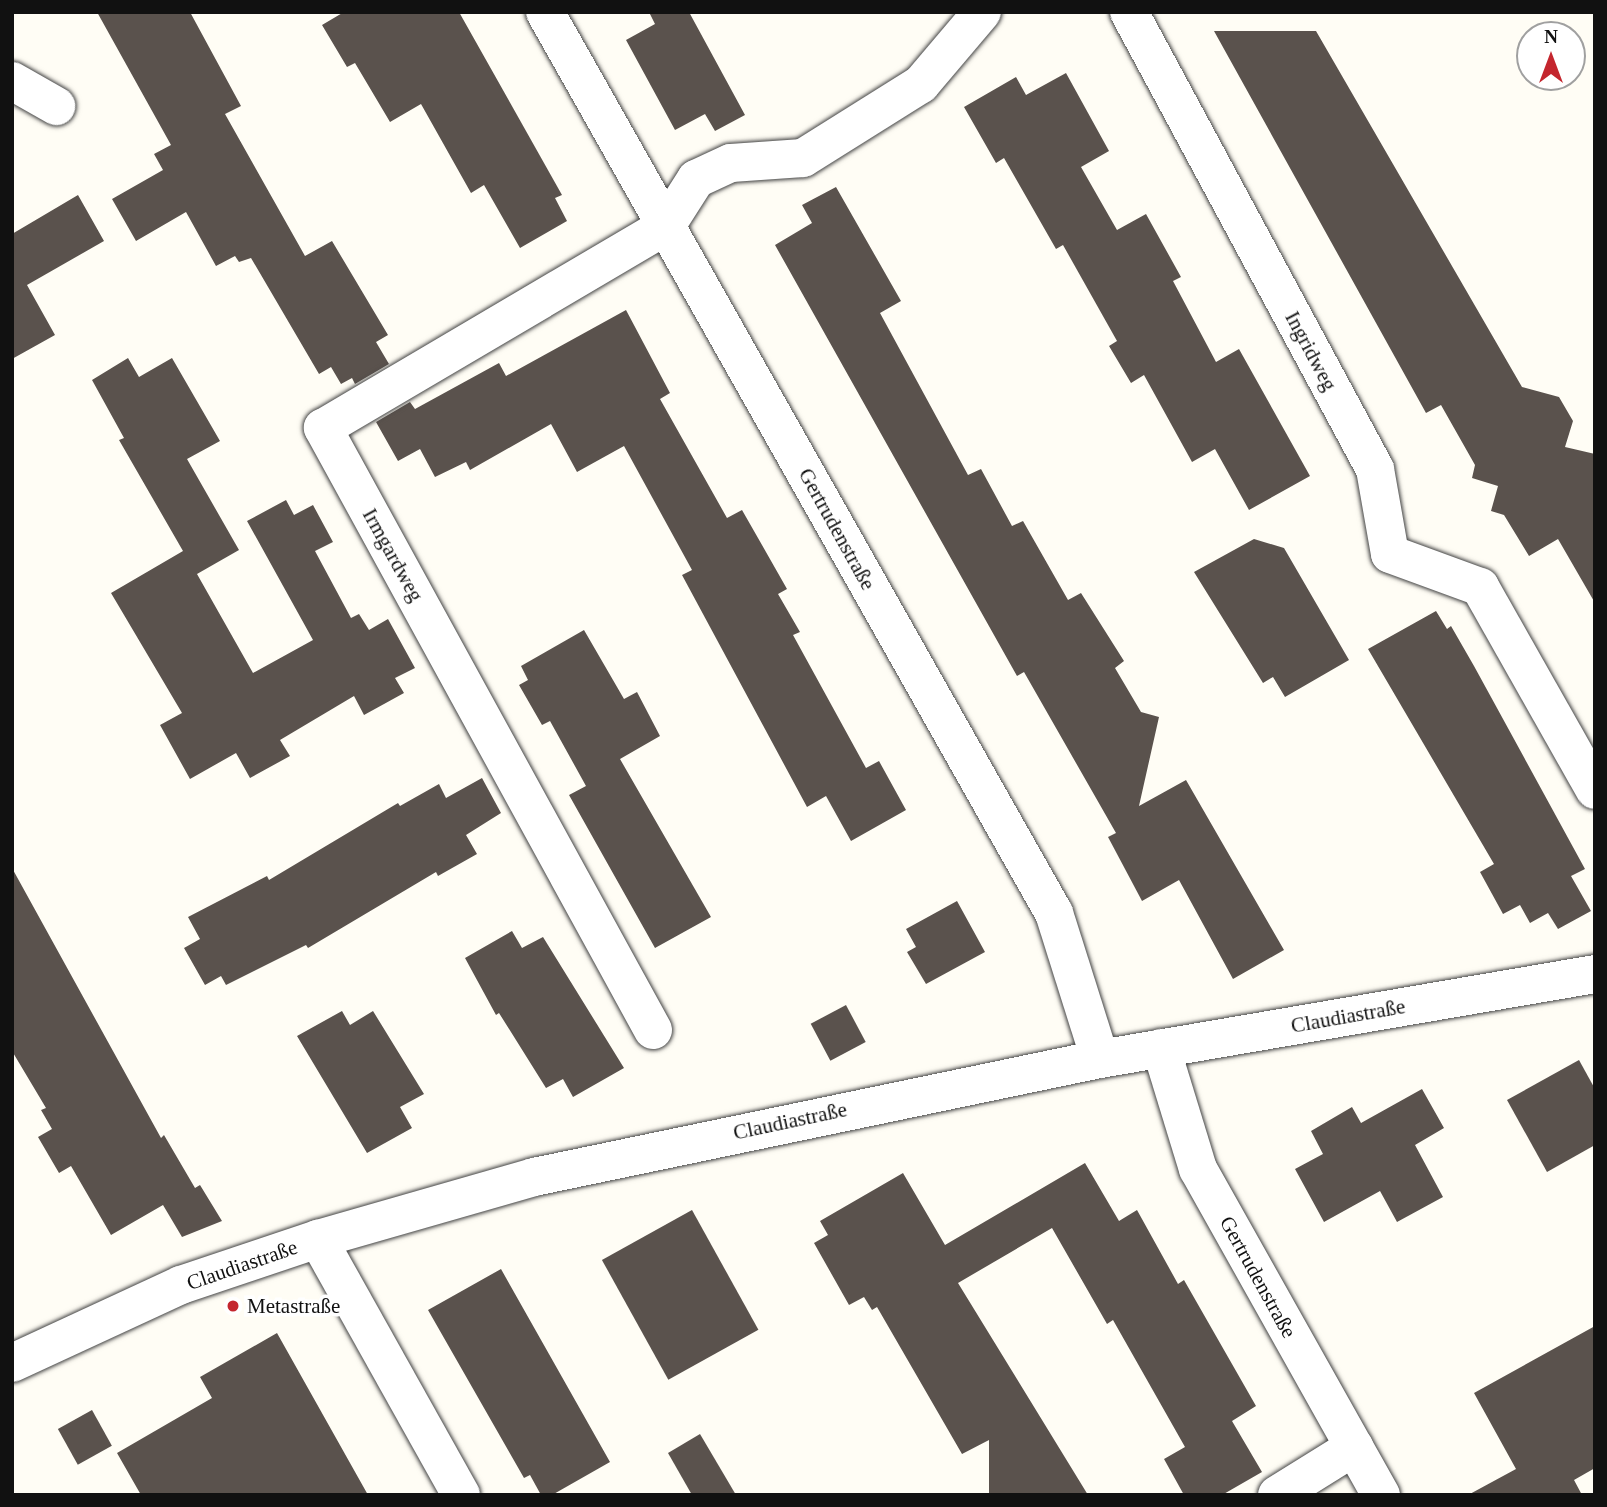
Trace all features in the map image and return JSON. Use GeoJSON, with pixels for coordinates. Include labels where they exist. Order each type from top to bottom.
{"type":"FeatureCollection","features":[{"type":"Feature","properties":{"kind":"street","name":"Gertrudenstraße"},"geometry":{"type":"LineString","coordinates":[[545,12],[1054,913],[1100,1059]]}},
{"type":"Feature","properties":{"kind":"street"},"geometry":{"type":"LineString","coordinates":[[666,226],[696,179],[731,163],[803,158],[921,84],[982,12]]}},
{"type":"Feature","properties":{"kind":"street","name":"Ingridweg"},"geometry":{"type":"LineString","coordinates":[[1129,12],[1375,469],[1390,554],[1480,587],[1517,645],[1595,790]]}},
{"type":"Feature","properties":{"kind":"street"},"geometry":{"type":"LineString","coordinates":[[12,81],[56,106]]}},
{"type":"Feature","properties":{"kind":"street","name":"Irmgardweg"},"geometry":{"type":"LineString","coordinates":[[653,1030],[323,428],[666,226]]}},
{"type":"Feature","properties":{"kind":"street","name":"Claudiastraße"},"geometry":{"type":"LineString","coordinates":[[12,1363],[181,1285],[318,1239],[547,1174],[1100,1059],[1595,974]]}},
{"type":"Feature","properties":{"kind":"street","name":"Gertrudenstraße"},"geometry":{"type":"LineString","coordinates":[[1161,1048],[1198,1169],[1381,1495]]}},
{"type":"Feature","properties":{"kind":"street"},"geometry":{"type":"LineString","coordinates":[[318,1239],[461,1495]]}},
{"type":"Feature","properties":{"kind":"street"},"geometry":{"type":"LineString","coordinates":[[1277,1495],[1354,1447]]}},
{"type":"Feature","properties":{"kind":"building"},"geometry":{"type":"Polygon","coordinates":[[[97,12],[190,12],[241,106],[225,114],[305,256],[332,241],[388,335],[376,342],[389,364],[355,384],[352,378],[341,384],[331,367],[319,374],[251,258],[239,262],[235,256],[216,266],[186,212],[136,241],[112,199],[163,170],[154,154],[171,145],[97,12]]]}},
{"type":"Feature","properties":{"kind":"building"},"geometry":{"type":"Polygon","coordinates":[[[344,12],[459,12],[562,195],[555,198],[567,221],[520,248],[484,185],[471,193],[421,104],[390,122],[355,63],[347,67],[322,25],[344,12]]]}},
{"type":"Feature","properties":{"kind":"building"},"geometry":{"type":"Polygon","coordinates":[[[649,12],[689,12],[745,115],[715,131],[705,114],[675,130],[626,40],[655,24],[649,12]]]}},
{"type":"Feature","properties":{"kind":"building"},"geometry":{"type":"Polygon","coordinates":[[[1214,31],[1316,31],[1522,387],[1559,397],[1573,421],[1565,447],[1595,454],[1595,603],[1558,539],[1529,556],[1504,515],[1491,511],[1498,486],[1472,478],[1475,465],[1441,405],[1426,413],[1214,31]]]}},
{"type":"Feature","properties":{"kind":"building"},"geometry":{"type":"Polygon","coordinates":[[[1066,73],[1109,151],[1081,167],[1117,230],[1146,214],[1181,277],[1173,281],[1216,362],[1239,349],[1310,476],[1249,510],[1215,449],[1192,462],[1144,375],[1131,383],[1109,346],[1117,341],[1063,245],[1056,249],[1004,158],[996,163],[964,107],[1016,77],[1026,95],[1066,73]]]}},
{"type":"Feature","properties":{"kind":"building"},"geometry":{"type":"Polygon","coordinates":[[[836,187],[901,301],[880,313],[968,475],[981,469],[1012,526],[1023,521],[1068,600],[1081,593],[1124,661],[1115,668],[1141,712],[1159,717],[1139,806],[1186,780],[1284,950],[1233,979],[1179,880],[1142,901],[1108,837],[1116,833],[1024,672],[1017,676],[775,245],[812,223],[802,205],[836,187]]]}},
{"type":"Feature","properties":{"kind":"building"},"geometry":{"type":"Polygon","coordinates":[[[78,195],[104,241],[27,285],[55,335],[12,359],[12,234],[78,195]]]}},
{"type":"Feature","properties":{"kind":"building"},"geometry":{"type":"Polygon","coordinates":[[[626,310],[670,393],[660,399],[727,518],[742,510],[787,589],[778,594],[800,632],[793,635],[866,768],[879,761],[906,810],[851,841],[826,796],[807,807],[682,575],[692,570],[624,446],[577,472],[551,424],[470,470],[466,462],[435,477],[420,449],[398,461],[376,422],[410,402],[415,409],[499,363],[506,376],[626,310]]]}},
{"type":"Feature","properties":{"kind":"building"},"geometry":{"type":"Polygon","coordinates":[[[128,358],[139,377],[172,358],[220,441],[187,459],[239,550],[197,574],[253,673],[313,640],[247,521],[286,500],[294,515],[313,505],[333,542],[315,551],[351,618],[359,614],[369,630],[388,619],[415,668],[395,678],[404,693],[364,715],[354,696],[280,740],[290,756],[250,778],[236,753],[190,779],[160,725],[182,713],[111,593],[183,551],[119,440],[124,438],[92,380],[128,358]]]}},
{"type":"Feature","properties":{"kind":"building"},"geometry":{"type":"Polygon","coordinates":[[[1254,539],[1284,548],[1349,660],[1285,697],[1273,677],[1263,683],[1194,572],[1254,539]]]}},
{"type":"Feature","properties":{"kind":"building"},"geometry":{"type":"Polygon","coordinates":[[[1436,611],[1447,629],[1451,626],[1585,869],[1571,876],[1591,911],[1558,929],[1548,913],[1530,923],[1520,905],[1503,914],[1480,872],[1494,864],[1368,649],[1436,611]]]}},
{"type":"Feature","properties":{"kind":"building"},"geometry":{"type":"Polygon","coordinates":[[[584,630],[624,699],[637,692],[660,736],[620,759],[711,917],[655,948],[569,795],[586,786],[550,721],[542,725],[519,685],[528,680],[521,666],[584,630]]]}},
{"type":"Feature","properties":{"kind":"building"},"geometry":{"type":"Polygon","coordinates":[[[482,778],[501,813],[466,835],[477,854],[438,876],[436,872],[308,948],[306,945],[226,985],[221,976],[205,985],[184,948],[200,939],[188,917],[267,876],[269,880],[398,803],[400,806],[439,784],[446,798],[482,778]]]}},
{"type":"Feature","properties":{"kind":"building"},"geometry":{"type":"Polygon","coordinates":[[[12,868],[161,1138],[164,1135],[195,1188],[200,1185],[222,1221],[182,1237],[163,1205],[111,1235],[71,1166],[59,1173],[38,1137],[52,1129],[41,1110],[46,1108],[12,1051],[12,868]]]}},
{"type":"Feature","properties":{"kind":"building"},"geometry":{"type":"Polygon","coordinates":[[[957,901],[985,952],[926,984],[907,952],[916,947],[906,929],[957,901]]]}},
{"type":"Feature","properties":{"kind":"building"},"geometry":{"type":"Polygon","coordinates":[[[512,931],[522,948],[543,937],[624,1068],[573,1097],[563,1079],[546,1088],[499,1013],[496,1015],[465,958],[512,931]]]}},
{"type":"Feature","properties":{"kind":"building"},"geometry":{"type":"Polygon","coordinates":[[[846,1005],[866,1042],[830,1061],[811,1024],[846,1005]]]}},
{"type":"Feature","properties":{"kind":"building"},"geometry":{"type":"Polygon","coordinates":[[[342,1011],[350,1025],[373,1011],[424,1094],[400,1107],[412,1128],[367,1153],[297,1036],[342,1011]]]}},
{"type":"Feature","properties":{"kind":"building"},"geometry":{"type":"Polygon","coordinates":[[[1579,1060],[1595,1089],[1595,1145],[1547,1172],[1507,1100],[1579,1060]]]}},
{"type":"Feature","properties":{"kind":"building"},"geometry":{"type":"Polygon","coordinates":[[[1422,1089],[1444,1128],[1415,1145],[1443,1197],[1397,1222],[1380,1191],[1324,1222],[1295,1169],[1323,1154],[1311,1131],[1352,1107],[1361,1123],[1422,1089]]]}},
{"type":"Feature","properties":{"kind":"building"},"geometry":{"type":"Polygon","coordinates":[[[1085,1163],[1119,1221],[1137,1210],[1178,1284],[1184,1280],[1256,1406],[1232,1421],[1262,1472],[1222,1495],[1184,1495],[1164,1459],[1185,1447],[1113,1320],[1107,1324],[1052,1228],[958,1283],[1088,1495],[989,1495],[989,1440],[962,1454],[877,1307],[872,1310],[864,1297],[849,1305],[814,1243],[828,1235],[820,1221],[903,1173],[945,1245],[1085,1163]]]}},
{"type":"Feature","properties":{"kind":"building"},"geometry":{"type":"Polygon","coordinates":[[[692,1210],[758,1330],[668,1380],[602,1260],[692,1210]]]}},
{"type":"Feature","properties":{"kind":"building"},"geometry":{"type":"Polygon","coordinates":[[[501,1269],[610,1462],[552,1495],[541,1495],[530,1475],[524,1478],[428,1310],[501,1269]]]}},
{"type":"Feature","properties":{"kind":"building"},"geometry":{"type":"Polygon","coordinates":[[[1595,1326],[1595,1468],[1574,1480],[1582,1495],[1468,1495],[1516,1469],[1474,1393],[1595,1326]]]}},
{"type":"Feature","properties":{"kind":"building"},"geometry":{"type":"Polygon","coordinates":[[[277,1333],[368,1495],[141,1495],[117,1453],[212,1398],[200,1377],[277,1333]]]}},
{"type":"Feature","properties":{"kind":"building"},"geometry":{"type":"Polygon","coordinates":[[[92,1410],[112,1446],[78,1465],[58,1429],[92,1410]]]}},
{"type":"Feature","properties":{"kind":"building"},"geometry":{"type":"Polygon","coordinates":[[[700,1434],[736,1495],[692,1495],[668,1453],[700,1434]]]}},
{"type":"Feature","properties":{"kind":"place","name":"Metastraße"},"geometry":{"type":"Point","coordinates":[233,1306]}}]}
